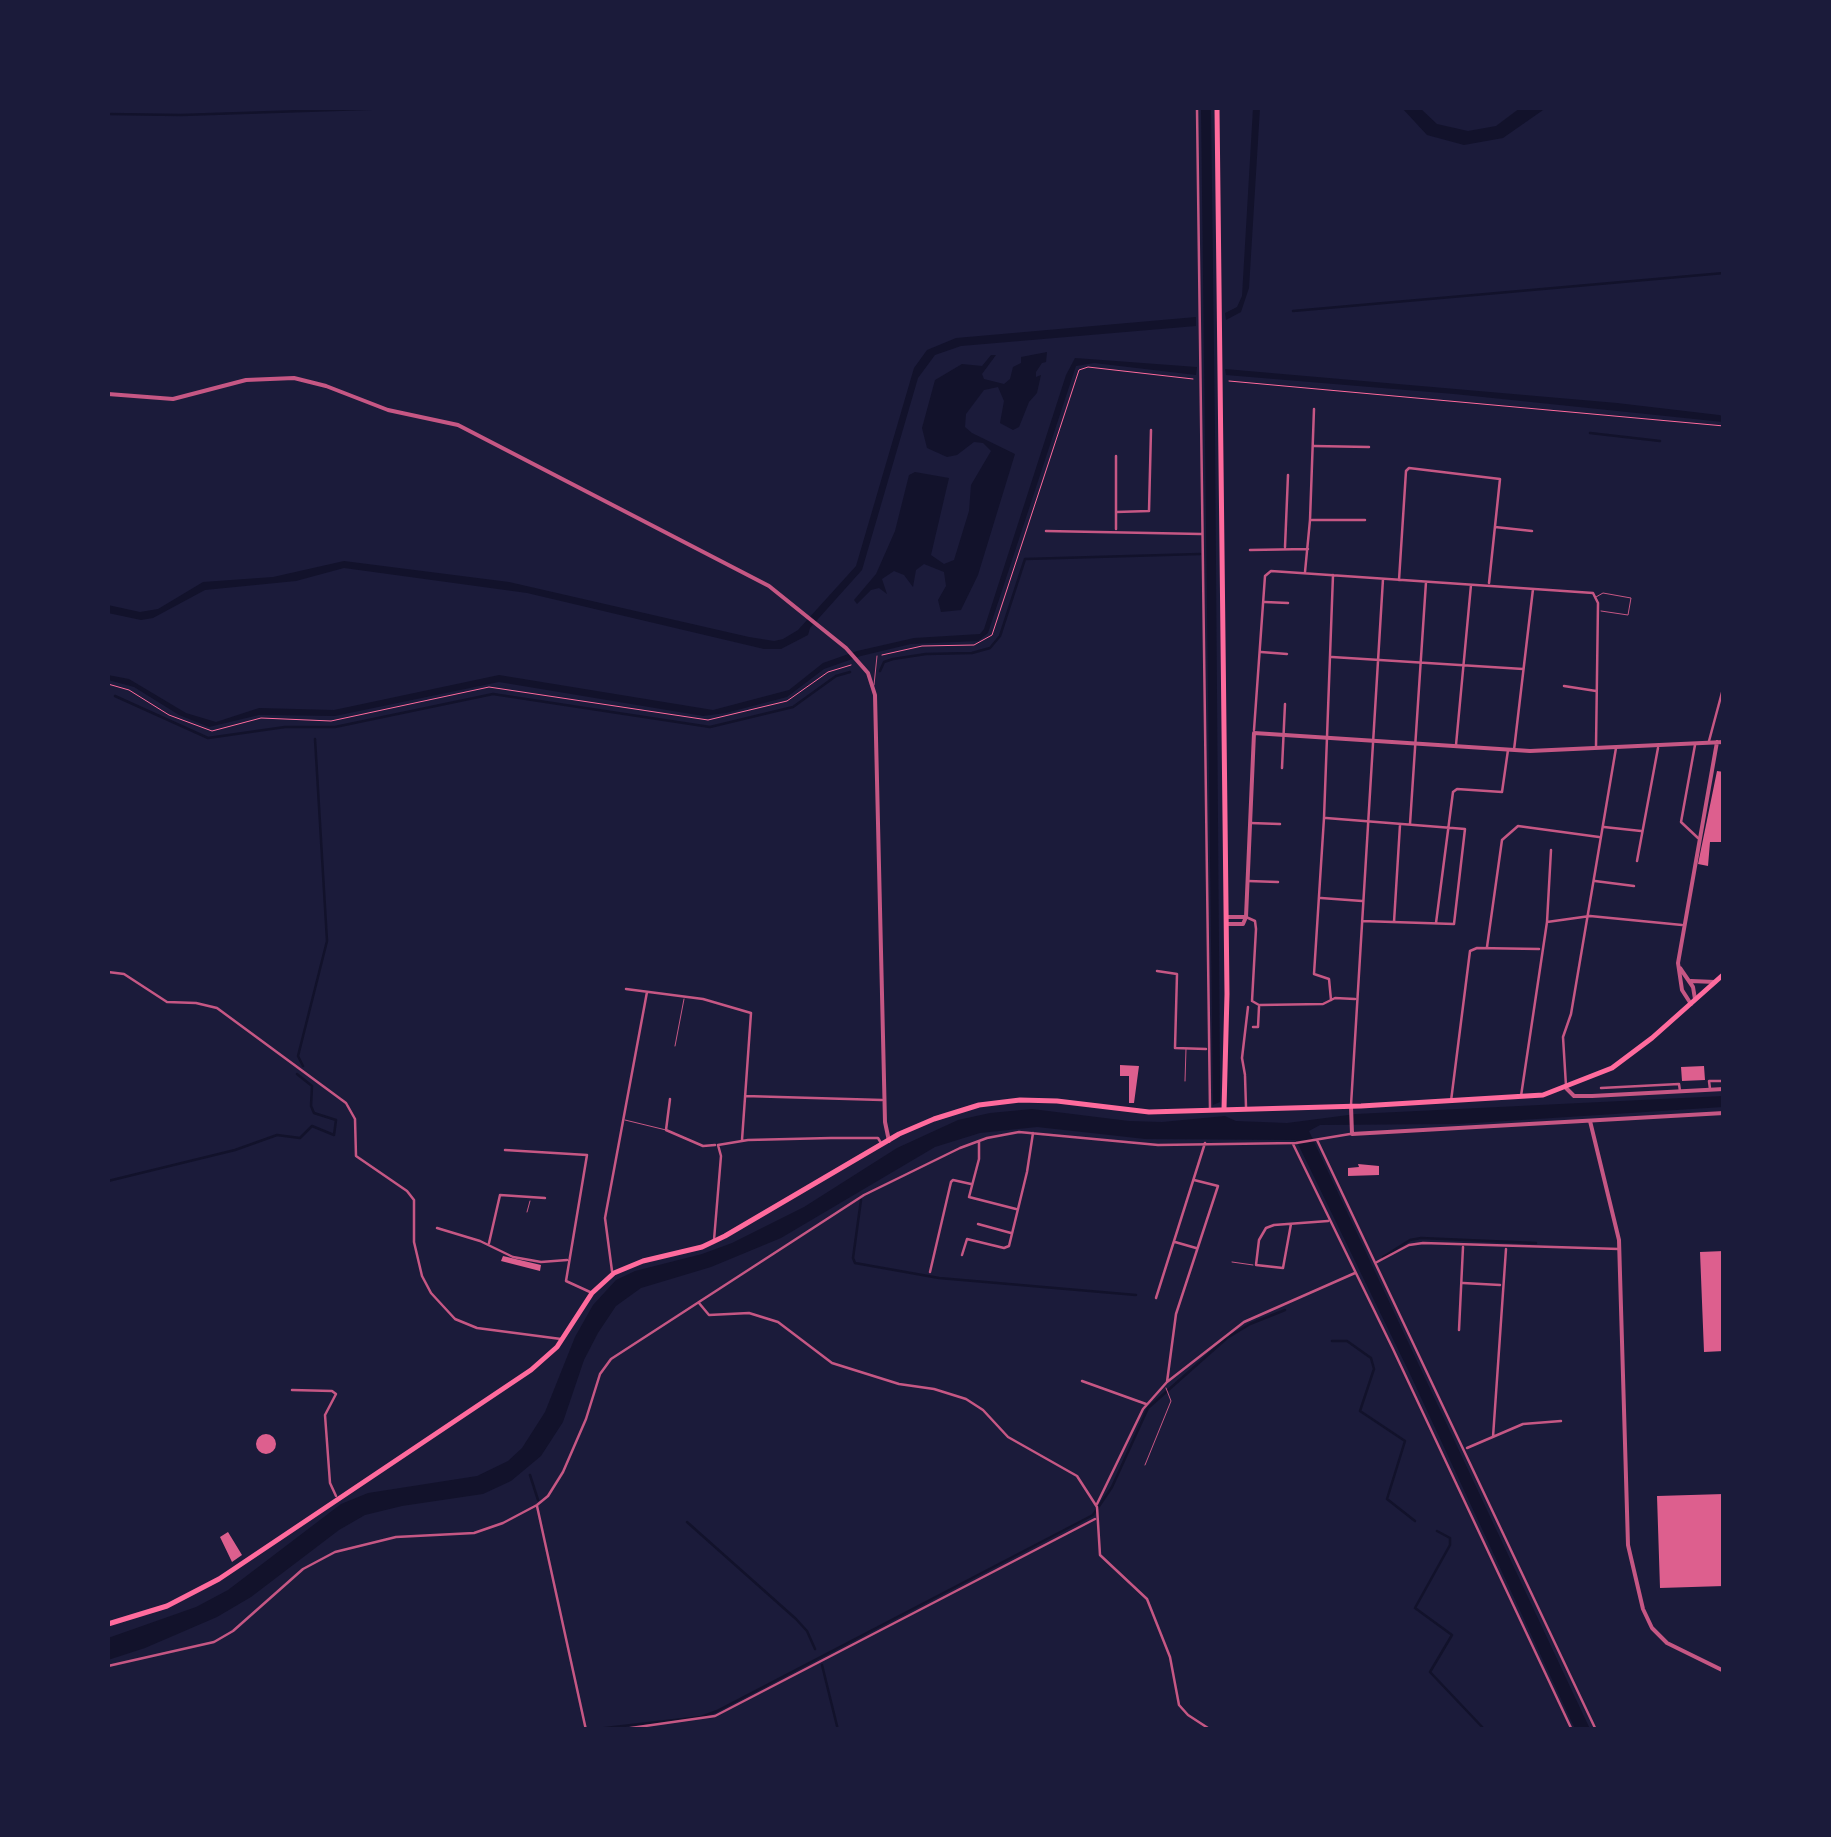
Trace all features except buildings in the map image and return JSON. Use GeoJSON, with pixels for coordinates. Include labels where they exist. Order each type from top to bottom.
{"type":"FeatureCollection","features":[{"type":"Feature","properties":{"kind":"main road"},"geometry":{"type":"LineString","coordinates":[[1217,108],[1226,920],[1223,1110]]}},
{"type":"Feature","properties":{"kind":"main road"},"geometry":{"type":"LineString","coordinates":[[108,1624],[167,1606],[203,1588],[531,1370],[562,1340],[592,1294],[614,1273],[742,1228],[884,1139],[951,1112],[1007,1101],[1057,1101],[1140,1112],[1351,1110],[1522,1097],[1566,1088],[1622,1062],[1724,974]]}},
{"type":"Feature","properties":{"kind":"street"},"geometry":{"type":"LineString","coordinates":[[1197,108],[1210,1111]]}},
{"type":"Feature","properties":{"kind":"street"},"geometry":{"type":"LineString","coordinates":[[108,394],[173,399],[246,380],[294,378],[388,410],[458,424],[769,586],[846,648],[874,685],[884,1139],[742,1141],[703,1146],[666,1130],[670,1099]]}},
{"type":"Feature","properties":{"kind":"street"},"geometry":{"type":"LineString","coordinates":[[1305,573],[1314,409]]}},
{"type":"Feature","properties":{"kind":"street"},"geometry":{"type":"LineString","coordinates":[[1116,512],[1150,511],[1151,430]]}},
{"type":"Feature","properties":{"kind":"street"},"geometry":{"type":"LineString","coordinates":[[1313,446],[1369,447]]}},
{"type":"Feature","properties":{"kind":"street"},"geometry":{"type":"LineString","coordinates":[[1116,456],[1116,531]]}},
{"type":"Feature","properties":{"kind":"street"},"geometry":{"type":"LineString","coordinates":[[1399,580],[1406,468],[1500,478],[1489,584]]}},
{"type":"Feature","properties":{"kind":"street"},"geometry":{"type":"LineString","coordinates":[[1285,547],[1288,476]]}},
{"type":"Feature","properties":{"kind":"street"},"geometry":{"type":"LineString","coordinates":[[1310,520],[1365,520]]}},
{"type":"Feature","properties":{"kind":"street"},"geometry":{"type":"LineString","coordinates":[[1496,527],[1532,531]]}},
{"type":"Feature","properties":{"kind":"street"},"geometry":{"type":"LineString","coordinates":[[1046,531],[1202,534]]}},
{"type":"Feature","properties":{"kind":"street"},"geometry":{"type":"LineString","coordinates":[[1250,550],[1308,548]]}},
{"type":"Feature","properties":{"kind":"street"},"geometry":{"type":"LineString","coordinates":[[1246,918],[1263,602],[1266,574],[1271,571],[1586,591],[1596,596],[1596,748]]}},
{"type":"Feature","properties":{"kind":"street"},"geometry":{"type":"LineString","coordinates":[[1331,1000],[1329,979],[1314,974],[1333,575]]}},
{"type":"Feature","properties":{"kind":"street"},"geometry":{"type":"LineString","coordinates":[[1352,1134],[1355,998],[1384,578]]}},
{"type":"Feature","properties":{"kind":"street"},"geometry":{"type":"LineString","coordinates":[[1410,824],[1426,581]]}},
{"type":"Feature","properties":{"kind":"street"},"geometry":{"type":"LineString","coordinates":[[1456,746],[1472,584]]}},
{"type":"Feature","properties":{"kind":"street"},"geometry":{"type":"LineString","coordinates":[[1436,924],[1454,790],[1502,792],[1533,588]]}},
{"type":"Feature","properties":{"kind":"street"},"geometry":{"type":"LineString","coordinates":[[1263,602],[1288,603]]}},
{"type":"Feature","properties":{"kind":"street"},"geometry":{"type":"LineString","coordinates":[[1260,652],[1287,654]]}},
{"type":"Feature","properties":{"kind":"street"},"geometry":{"type":"LineString","coordinates":[[1331,657],[1523,669]]}},
{"type":"Feature","properties":{"kind":"street"},"geometry":{"type":"LineString","coordinates":[[1709,743],[1724,685]]}},
{"type":"Feature","properties":{"kind":"street"},"geometry":{"type":"LineString","coordinates":[[1564,686],[1596,691]]}},
{"type":"Feature","properties":{"kind":"street"},"geometry":{"type":"LineString","coordinates":[[1282,768],[1285,704]]}},
{"type":"Feature","properties":{"kind":"street"},"geometry":{"type":"LineString","coordinates":[[1693,1002],[1682,990],[1678,963],[1720,742],[1716,726]]}},
{"type":"Feature","properties":{"kind":"street"},"geometry":{"type":"LineString","coordinates":[[1254,732],[1511,750],[1720,742]]}},
{"type":"Feature","properties":{"kind":"street"},"geometry":{"type":"LineString","coordinates":[[1695,744],[1681,822],[1699,838]]}},
{"type":"Feature","properties":{"kind":"street"},"geometry":{"type":"LineString","coordinates":[[1637,861],[1658,746]]}},
{"type":"Feature","properties":{"kind":"street"},"geometry":{"type":"LineString","coordinates":[[1616,748],[1572,1014],[1563,1037],[1566,1088],[1574,1096],[1724,1089]]}},
{"type":"Feature","properties":{"kind":"street"},"geometry":{"type":"LineString","coordinates":[[1324,818],[1465,829],[1454,923],[1360,921]]}},
{"type":"Feature","properties":{"kind":"street"},"geometry":{"type":"LineString","coordinates":[[1249,823],[1280,824]]}},
{"type":"Feature","properties":{"kind":"street"},"geometry":{"type":"LineString","coordinates":[[1394,924],[1400,824]]}},
{"type":"Feature","properties":{"kind":"street"},"geometry":{"type":"LineString","coordinates":[[1603,826],[1643,831]]}},
{"type":"Feature","properties":{"kind":"street"},"geometry":{"type":"LineString","coordinates":[[1486,949],[1499,847],[1514,828],[1600,837]]}},
{"type":"Feature","properties":{"kind":"street"},"geometry":{"type":"LineString","coordinates":[[1522,1097],[1547,922],[1551,850]]}},
{"type":"Feature","properties":{"kind":"street"},"geometry":{"type":"LineString","coordinates":[[1246,881],[1278,882]]}},
{"type":"Feature","properties":{"kind":"street"},"geometry":{"type":"LineString","coordinates":[[1593,881],[1634,886]]}},
{"type":"Feature","properties":{"kind":"street"},"geometry":{"type":"LineString","coordinates":[[1319,898],[1362,900]]}},
{"type":"Feature","properties":{"kind":"street"},"geometry":{"type":"LineString","coordinates":[[1547,922],[1586,916],[1684,925]]}},
{"type":"Feature","properties":{"kind":"street"},"geometry":{"type":"LineString","coordinates":[[1226,920],[1255,921],[1252,1001],[1259,1005],[1324,1004],[1355,998]]}},
{"type":"Feature","properties":{"kind":"street"},"geometry":{"type":"LineString","coordinates":[[1451,1100],[1468,954],[1473,949],[1541,949]]}},
{"type":"Feature","properties":{"kind":"street"},"geometry":{"type":"LineString","coordinates":[[1678,963],[1693,987],[1693,1002]]}},
{"type":"Feature","properties":{"kind":"street"},"geometry":{"type":"LineString","coordinates":[[1157,971],[1177,974],[1174,1046],[1208,1049]]}},
{"type":"Feature","properties":{"kind":"street"},"geometry":{"type":"LineString","coordinates":[[108,972],[124,974],[167,1002],[217,1008],[346,1103],[355,1119],[356,1156],[407,1190],[414,1200],[414,1242],[422,1276],[431,1293],[455,1319],[471,1327],[562,1340]]}},
{"type":"Feature","properties":{"kind":"street"},"geometry":{"type":"LineString","coordinates":[[1688,979],[1698,984],[1715,982]]}},
{"type":"Feature","properties":{"kind":"street"},"geometry":{"type":"LineString","coordinates":[[626,989],[685,996],[751,1013],[742,1141]]}},
{"type":"Feature","properties":{"kind":"street"},"geometry":{"type":"LineString","coordinates":[[614,1273],[605,1218],[647,992]]}},
{"type":"Feature","properties":{"kind":"street"},"geometry":{"type":"LineString","coordinates":[[1248,1025],[1258,1027],[1259,1005]]}},
{"type":"Feature","properties":{"kind":"street"},"geometry":{"type":"LineString","coordinates":[[1246,1109],[1245,1076],[1241,1068],[1248,1007]]}},
{"type":"Feature","properties":{"kind":"street"},"geometry":{"type":"LineString","coordinates":[[1710,1090],[1709,1082],[1724,1080]]}},
{"type":"Feature","properties":{"kind":"street"},"geometry":{"type":"LineString","coordinates":[[1601,1088],[1679,1084],[1680,1092]]}},
{"type":"Feature","properties":{"kind":"street"},"geometry":{"type":"LineString","coordinates":[[1639,1086],[1640,1094]]}},
{"type":"Feature","properties":{"kind":"street"},"geometry":{"type":"LineString","coordinates":[[1612,1087],[1612,1096]]}},
{"type":"Feature","properties":{"kind":"street"},"geometry":{"type":"LineString","coordinates":[[743,1096],[884,1100]]}},
{"type":"Feature","properties":{"kind":"street"},"geometry":{"type":"LineString","coordinates":[[108,1666],[214,1642],[303,1569],[335,1552],[396,1537],[474,1533],[537,1506],[562,1472],[604,1366],[624,1349],[876,1188],[979,1140],[1033,1132],[1140,1144],[1294,1143],[1352,1134],[1724,1113]]}},
{"type":"Feature","properties":{"kind":"street"},"geometry":{"type":"LineString","coordinates":[[1590,1120],[1619,1249],[1628,1545],[1642,1609],[1662,1640],[1724,1671]]}},
{"type":"Feature","properties":{"kind":"street"},"geometry":{"type":"LineString","coordinates":[[962,1255],[967,1239],[1007,1249],[1019,1210],[1033,1132]]}},
{"type":"Feature","properties":{"kind":"street"},"geometry":{"type":"LineString","coordinates":[[1315,1139],[1349,1201],[1596,1730]]}},
{"type":"Feature","properties":{"kind":"street"},"geometry":{"type":"LineString","coordinates":[[979,1140],[980,1158],[968,1196],[1019,1210]]}},
{"type":"Feature","properties":{"kind":"street"},"geometry":{"type":"LineString","coordinates":[[1156,1298],[1205,1143]]}},
{"type":"Feature","properties":{"kind":"street"},"geometry":{"type":"LineString","coordinates":[[1294,1143],[1572,1730]]}},
{"type":"Feature","properties":{"kind":"street"},"geometry":{"type":"LineString","coordinates":[[714,1241],[721,1156],[718,1145]]}},
{"type":"Feature","properties":{"kind":"street"},"geometry":{"type":"LineString","coordinates":[[506,1150],[587,1156],[566,1284],[592,1294]]}},
{"type":"Feature","properties":{"kind":"street"},"geometry":{"type":"LineString","coordinates":[[1166,1386],[1176,1314],[1218,1186],[1194,1180]]}},
{"type":"Feature","properties":{"kind":"street"},"geometry":{"type":"LineString","coordinates":[[930,1272],[951,1182],[971,1184]]}},
{"type":"Feature","properties":{"kind":"street"},"geometry":{"type":"LineString","coordinates":[[488,1245],[500,1195],[545,1198]]}},
{"type":"Feature","properties":{"kind":"street"},"geometry":{"type":"LineString","coordinates":[[1291,1224],[1282,1269],[1256,1265],[1264,1230],[1291,1224],[1330,1221]]}},
{"type":"Feature","properties":{"kind":"street"},"geometry":{"type":"LineString","coordinates":[[978,1224],[1012,1234]]}},
{"type":"Feature","properties":{"kind":"street"},"geometry":{"type":"LineString","coordinates":[[438,1228],[503,1254],[541,1262],[569,1260]]}},
{"type":"Feature","properties":{"kind":"street"},"geometry":{"type":"LineString","coordinates":[[1174,1242],[1198,1248]]}},
{"type":"Feature","properties":{"kind":"street"},"geometry":{"type":"LineString","coordinates":[[1375,1262],[1413,1244],[1619,1249]]}},
{"type":"Feature","properties":{"kind":"street"},"geometry":{"type":"LineString","coordinates":[[1459,1330],[1463,1244]]}},
{"type":"Feature","properties":{"kind":"street"},"geometry":{"type":"LineString","coordinates":[[1493,1437],[1506,1246]]}},
{"type":"Feature","properties":{"kind":"street"},"geometry":{"type":"LineString","coordinates":[[1096,1508],[1146,1404],[1244,1322],[1355,1273]]}},
{"type":"Feature","properties":{"kind":"street"},"geometry":{"type":"LineString","coordinates":[[1461,1283],[1503,1285]]}},
{"type":"Feature","properties":{"kind":"street"},"geometry":{"type":"LineString","coordinates":[[698,1302],[709,1315],[749,1313],[778,1322],[832,1363],[971,1401],[1008,1437],[1077,1476],[1096,1508],[1100,1556],[1150,1602],[1170,1657],[1179,1705],[1212,1730]]}},
{"type":"Feature","properties":{"kind":"street"},"geometry":{"type":"LineString","coordinates":[[1082,1381],[1146,1404]]}},
{"type":"Feature","properties":{"kind":"street"},"geometry":{"type":"LineString","coordinates":[[292,1390],[335,1392],[336,1398],[325,1416],[330,1483],[337,1498]]}},
{"type":"Feature","properties":{"kind":"street"},"geometry":{"type":"LineString","coordinates":[[1466,1449],[1522,1424],[1561,1422]]}},
{"type":"Feature","properties":{"kind":"street"},"geometry":{"type":"LineString","coordinates":[[537,1506],[586,1729]]}},
{"type":"Feature","properties":{"kind":"street"},"geometry":{"type":"LineString","coordinates":[[617,1730],[715,1716],[1086,1522],[1097,1520]]}},
{"type":"Feature","properties":{"kind":"lane"},"geometry":{"type":"LineString","coordinates":[[1596,596],[1627,595],[1632,599],[1628,615],[1597,611]]}},
{"type":"Feature","properties":{"kind":"lane"},"geometry":{"type":"LineString","coordinates":[[874,685],[876,656]]}},
{"type":"Feature","properties":{"kind":"lane"},"geometry":{"type":"LineString","coordinates":[[675,1046],[685,996]]}},
{"type":"Feature","properties":{"kind":"lane"},"geometry":{"type":"LineString","coordinates":[[1185,1081],[1186,1048]]}},
{"type":"Feature","properties":{"kind":"lane"},"geometry":{"type":"LineString","coordinates":[[625,1120],[666,1130]]}},
{"type":"Feature","properties":{"kind":"lane"},"geometry":{"type":"LineString","coordinates":[[528,1212],[530,1197]]}},
{"type":"Feature","properties":{"kind":"lane"},"geometry":{"type":"LineString","coordinates":[[1232,1262],[1256,1265]]}},
{"type":"Feature","properties":{"kind":"lane"},"geometry":{"type":"LineString","coordinates":[[1146,1465],[1171,1402],[1166,1386]]}},
{"type":"Feature","properties":{"kind":"path"},"geometry":{"type":"LineString","coordinates":[[876,656],[922,646],[980,644],[992,635],[1079,370],[1088,367],[1201,380]]}},
{"type":"Feature","properties":{"kind":"path"},"geometry":{"type":"LineString","coordinates":[[1220,384],[1234,381],[1378,393],[1724,426]]}},
{"type":"Feature","properties":{"kind":"path"},"geometry":{"type":"LineString","coordinates":[[108,684],[129,690],[188,724],[218,731],[261,718],[330,721],[490,687],[719,720],[787,701],[828,672],[858,666]]}},
{"type":"Feature","properties":{"kind":"shaded area"},"geometry":{"type":"Polygon","coordinates":[[[1201,108],[1211,108],[1215,436],[1220,1102],[1213,1105],[1201,108]]]}},
{"type":"Feature","properties":{"kind":"shaded area"},"geometry":{"type":"Polygon","coordinates":[[[1253,108],[1260,108],[1249,288],[1241,312],[1226,320],[1225,313],[1237,307],[1242,296],[1253,108]]]}},
{"type":"Feature","properties":{"kind":"shaded area"},"geometry":{"type":"Polygon","coordinates":[[[1402,108],[1420,108],[1437,124],[1468,131],[1496,126],[1520,108],[1546,108],[1503,138],[1464,145],[1427,135],[1402,108]]]}},
{"type":"Feature","properties":{"kind":"shaded area"},"geometry":{"type":"Polygon","coordinates":[[[1196,317],[1196,326],[961,346],[935,355],[918,378],[862,570],[808,635],[781,649],[764,649],[527,593],[344,568],[296,581],[205,590],[153,618],[141,620],[108,613],[108,605],[140,612],[158,609],[203,582],[273,577],[344,561],[509,582],[749,637],[783,639],[798,630],[856,566],[914,368],[927,350],[956,338],[1196,317]]]}},
{"type":"Feature","properties":{"kind":"shaded area"},"geometry":{"type":"Polygon","coordinates":[[[1047,352],[1046,362],[1036,372],[1036,377],[1041,375],[1037,393],[1019,427],[1013,430],[1000,423],[1004,401],[998,387],[984,390],[966,414],[965,427],[972,433],[1015,454],[978,575],[961,610],[941,612],[938,600],[946,586],[944,572],[924,564],[916,570],[913,587],[904,575],[894,571],[882,579],[887,594],[879,588],[871,590],[857,604],[854,600],[876,574],[895,531],[909,475],[915,472],[949,478],[931,555],[944,564],[954,560],[969,511],[971,485],[991,451],[983,443],[974,442],[957,455],[947,457],[927,448],[922,428],[935,380],[962,364],[982,366],[991,355],[996,355],[982,374],[984,379],[1004,384],[1013,367],[1021,363],[1021,357],[1047,352]]]}},
{"type":"Feature","properties":{"kind":"shaded area"},"geometry":{"type":"Polygon","coordinates":[[[1075,358],[1197,367],[1196,375],[1094,363],[1076,366],[988,633],[978,641],[911,644],[861,656],[824,669],[787,697],[703,716],[499,682],[335,716],[259,715],[209,727],[179,715],[134,687],[108,680],[108,675],[129,679],[186,713],[216,722],[259,708],[334,710],[499,675],[713,710],[789,690],[823,663],[857,651],[914,638],[980,634],[1075,358]]]}},
{"type":"Feature","properties":{"kind":"shaded area"},"geometry":{"type":"Polygon","coordinates":[[[1225,369],[1617,403],[1719,415],[1723,422],[1226,375],[1225,369]]]}},
{"type":"Feature","properties":{"kind":"shaded area"},"geometry":{"type":"Polygon","coordinates":[[[1723,1096],[1723,1107],[1459,1124],[1320,1125],[1309,1131],[1590,1729],[1575,1729],[1296,1140],[1145,1139],[1037,1127],[980,1133],[935,1147],[781,1238],[711,1267],[641,1288],[616,1306],[598,1333],[584,1360],[563,1422],[541,1456],[511,1481],[483,1494],[365,1515],[217,1617],[108,1660],[108,1638],[196,1607],[228,1590],[341,1504],[368,1493],[477,1476],[508,1461],[522,1448],[545,1412],[575,1337],[593,1305],[616,1280],[732,1243],[804,1207],[897,1148],[958,1120],[1032,1109],[1129,1121],[1225,1116],[1236,1121],[1287,1123],[1356,1114],[1723,1096]]]}},
{"type":"Feature","properties":{"kind":"waterway"},"geometry":{"type":"LineString","coordinates":[[108,114],[395,108]]}},
{"type":"Feature","properties":{"kind":"waterway"},"geometry":{"type":"LineString","coordinates":[[1293,311],[1724,273]]}},
{"type":"Feature","properties":{"kind":"waterway"},"geometry":{"type":"LineString","coordinates":[[1590,433],[1660,441]]}},
{"type":"Feature","properties":{"kind":"waterway"},"geometry":{"type":"LineString","coordinates":[[880,671],[884,662],[893,659],[990,648],[1000,636],[1025,559],[1200,554]]}},
{"type":"Feature","properties":{"kind":"waterway"},"geometry":{"type":"LineString","coordinates":[[115,696],[208,738],[285,727],[335,727],[493,694],[710,727],[793,707],[836,676],[850,672]]}},
{"type":"Feature","properties":{"kind":"waterway"},"geometry":{"type":"LineString","coordinates":[[303,1066],[298,1056],[327,941],[315,739]]}},
{"type":"Feature","properties":{"kind":"waterway"},"geometry":{"type":"LineString","coordinates":[[108,1181],[235,1150],[277,1135],[300,1138],[312,1126],[334,1135],[336,1120],[314,1113],[312,1086],[297,1074]]}},
{"type":"Feature","properties":{"kind":"waterway"},"geometry":{"type":"LineString","coordinates":[[861,1200],[855,1263],[939,1278],[1136,1295]]}},
{"type":"Feature","properties":{"kind":"waterway"},"geometry":{"type":"LineString","coordinates":[[1383,1257],[1410,1240],[1421,1238],[1536,1243]]}},
{"type":"Feature","properties":{"kind":"waterway"},"geometry":{"type":"LineString","coordinates":[[588,1730],[701,1717],[717,1711],[1093,1515],[1112,1487],[1148,1408],[1227,1338],[1285,1310]]}},
{"type":"Feature","properties":{"kind":"waterway"},"geometry":{"type":"LineString","coordinates":[[1332,1341],[1347,1341],[1371,1358],[1374,1369],[1360,1411],[1405,1441],[1387,1499],[1415,1521]]}},
{"type":"Feature","properties":{"kind":"waterway"},"geometry":{"type":"LineString","coordinates":[[530,1475],[538,1500]]}},
{"type":"Feature","properties":{"kind":"waterway"},"geometry":{"type":"LineString","coordinates":[[687,1522],[796,1619],[815,1649]]}},
{"type":"Feature","properties":{"kind":"waterway"},"geometry":{"type":"LineString","coordinates":[[1437,1531],[1450,1538],[1450,1545],[1415,1608],[1452,1635],[1430,1672],[1485,1730]]}},
{"type":"Feature","properties":{"kind":"waterway"},"geometry":{"type":"LineString","coordinates":[[822,1665],[838,1730]]}}]}
